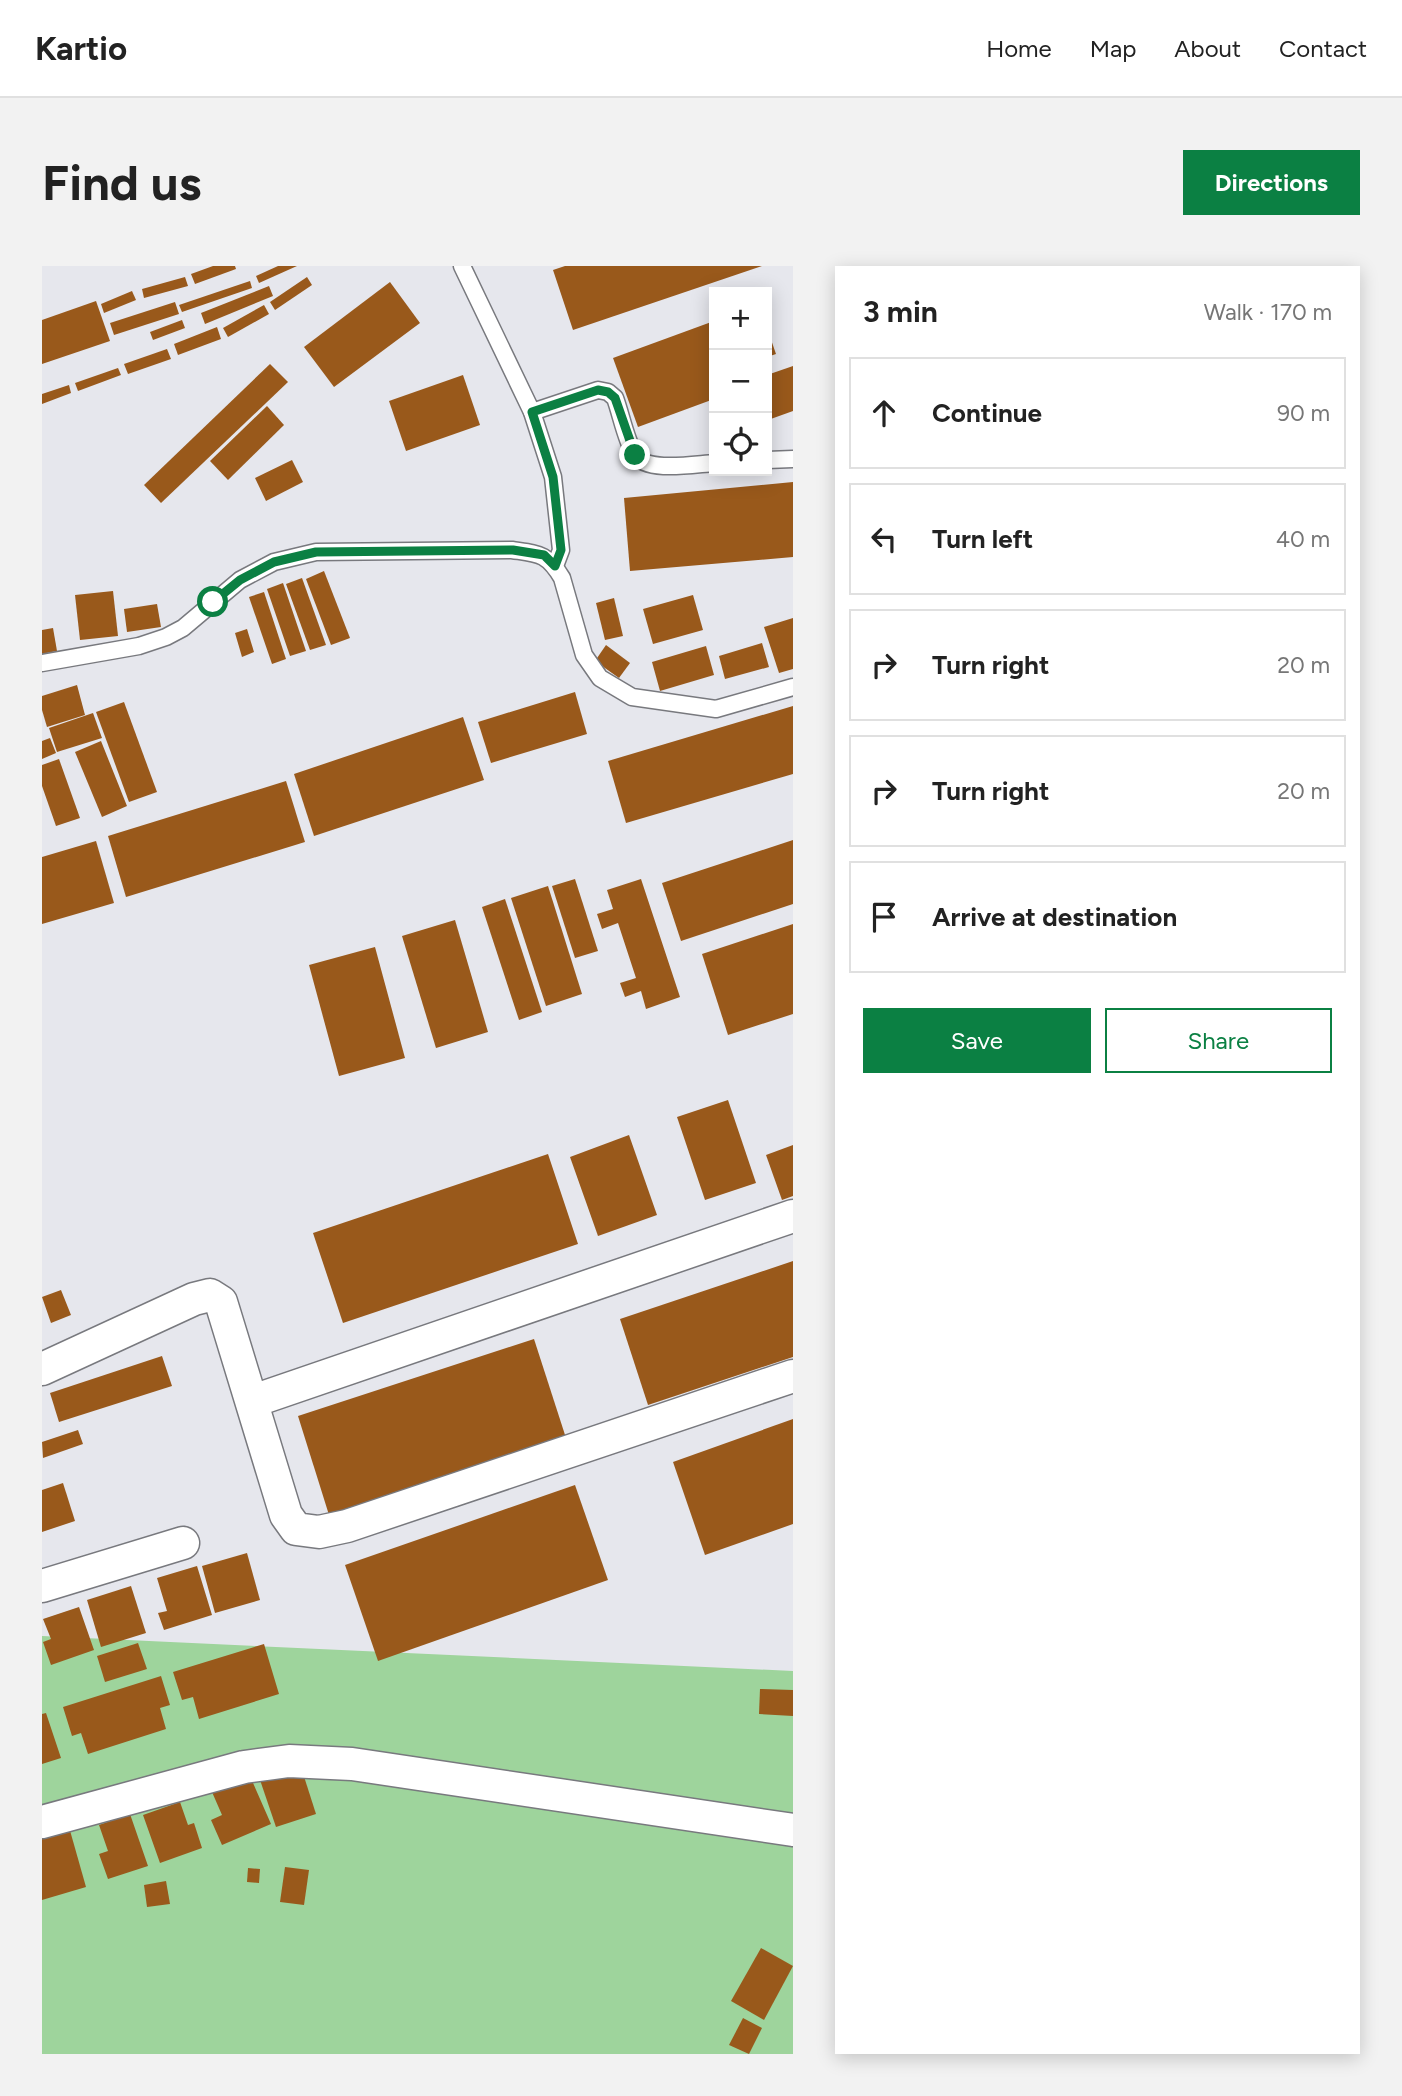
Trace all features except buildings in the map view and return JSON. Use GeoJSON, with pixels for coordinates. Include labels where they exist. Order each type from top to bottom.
{"type":"FeatureCollection","features":[{"type":"Feature","properties":{"kind":"street"},"geometry":{"type":"LineString","coordinates":[[253,1401],[793,1216]]}},
{"type":"Feature","properties":{"kind":"street"},"geometry":{"type":"LineString","coordinates":[[42,1369],[194,1299],[210,1295],[220,1302],[253,1401],[286,1515],[296,1529],[319,1532],[346,1526],[793,1376]]}},
{"type":"Feature","properties":{"kind":"street"},"geometry":{"type":"LineString","coordinates":[[42,1586],[183,1543]]}},
{"type":"Feature","properties":{"kind":"street"},"geometry":{"type":"LineString","coordinates":[[42,1822],[244,1767],[289,1761],[352,1764],[793,1830]]}},
{"type":"Feature","properties":{"kind":"lane"},"geometry":{"type":"LineString","coordinates":[[462,266],[532,412],[553,477],[561,550],[555,566]]}},
{"type":"Feature","properties":{"kind":"lane"},"geometry":{"type":"LineString","coordinates":[[532,412],[598,390],[608,392],[615,398],[635,455],[643,463],[656,466],[709,463]]}},
{"type":"Feature","properties":{"kind":"lane"},"geometry":{"type":"LineString","coordinates":[[772,460],[793,459]]}},
{"type":"Feature","properties":{"kind":"lane"},"geometry":{"type":"LineString","coordinates":[[42,663],[139,646],[166,637],[183,628],[240,580],[274,562],[316,552],[513,550],[544,555],[555,566],[562,578],[584,655],[600,678],[632,697],[716,709],[793,687]]}},
{"type":"Feature","properties":{"kind":"green space"},"geometry":{"type":"Polygon","coordinates":[[[42,1636],[793,1671],[793,2054],[42,2054],[42,1636]]]}},
{"type":"Feature","properties":{"kind":"route"},"geometry":{"type":"LineString","coordinates":[[213,602],[240,580],[274,562],[316,552],[513,550],[544,555],[555,566],[561,550],[553,477],[532,412],[598,390],[608,392],[615,398],[635,455]]}}]}
